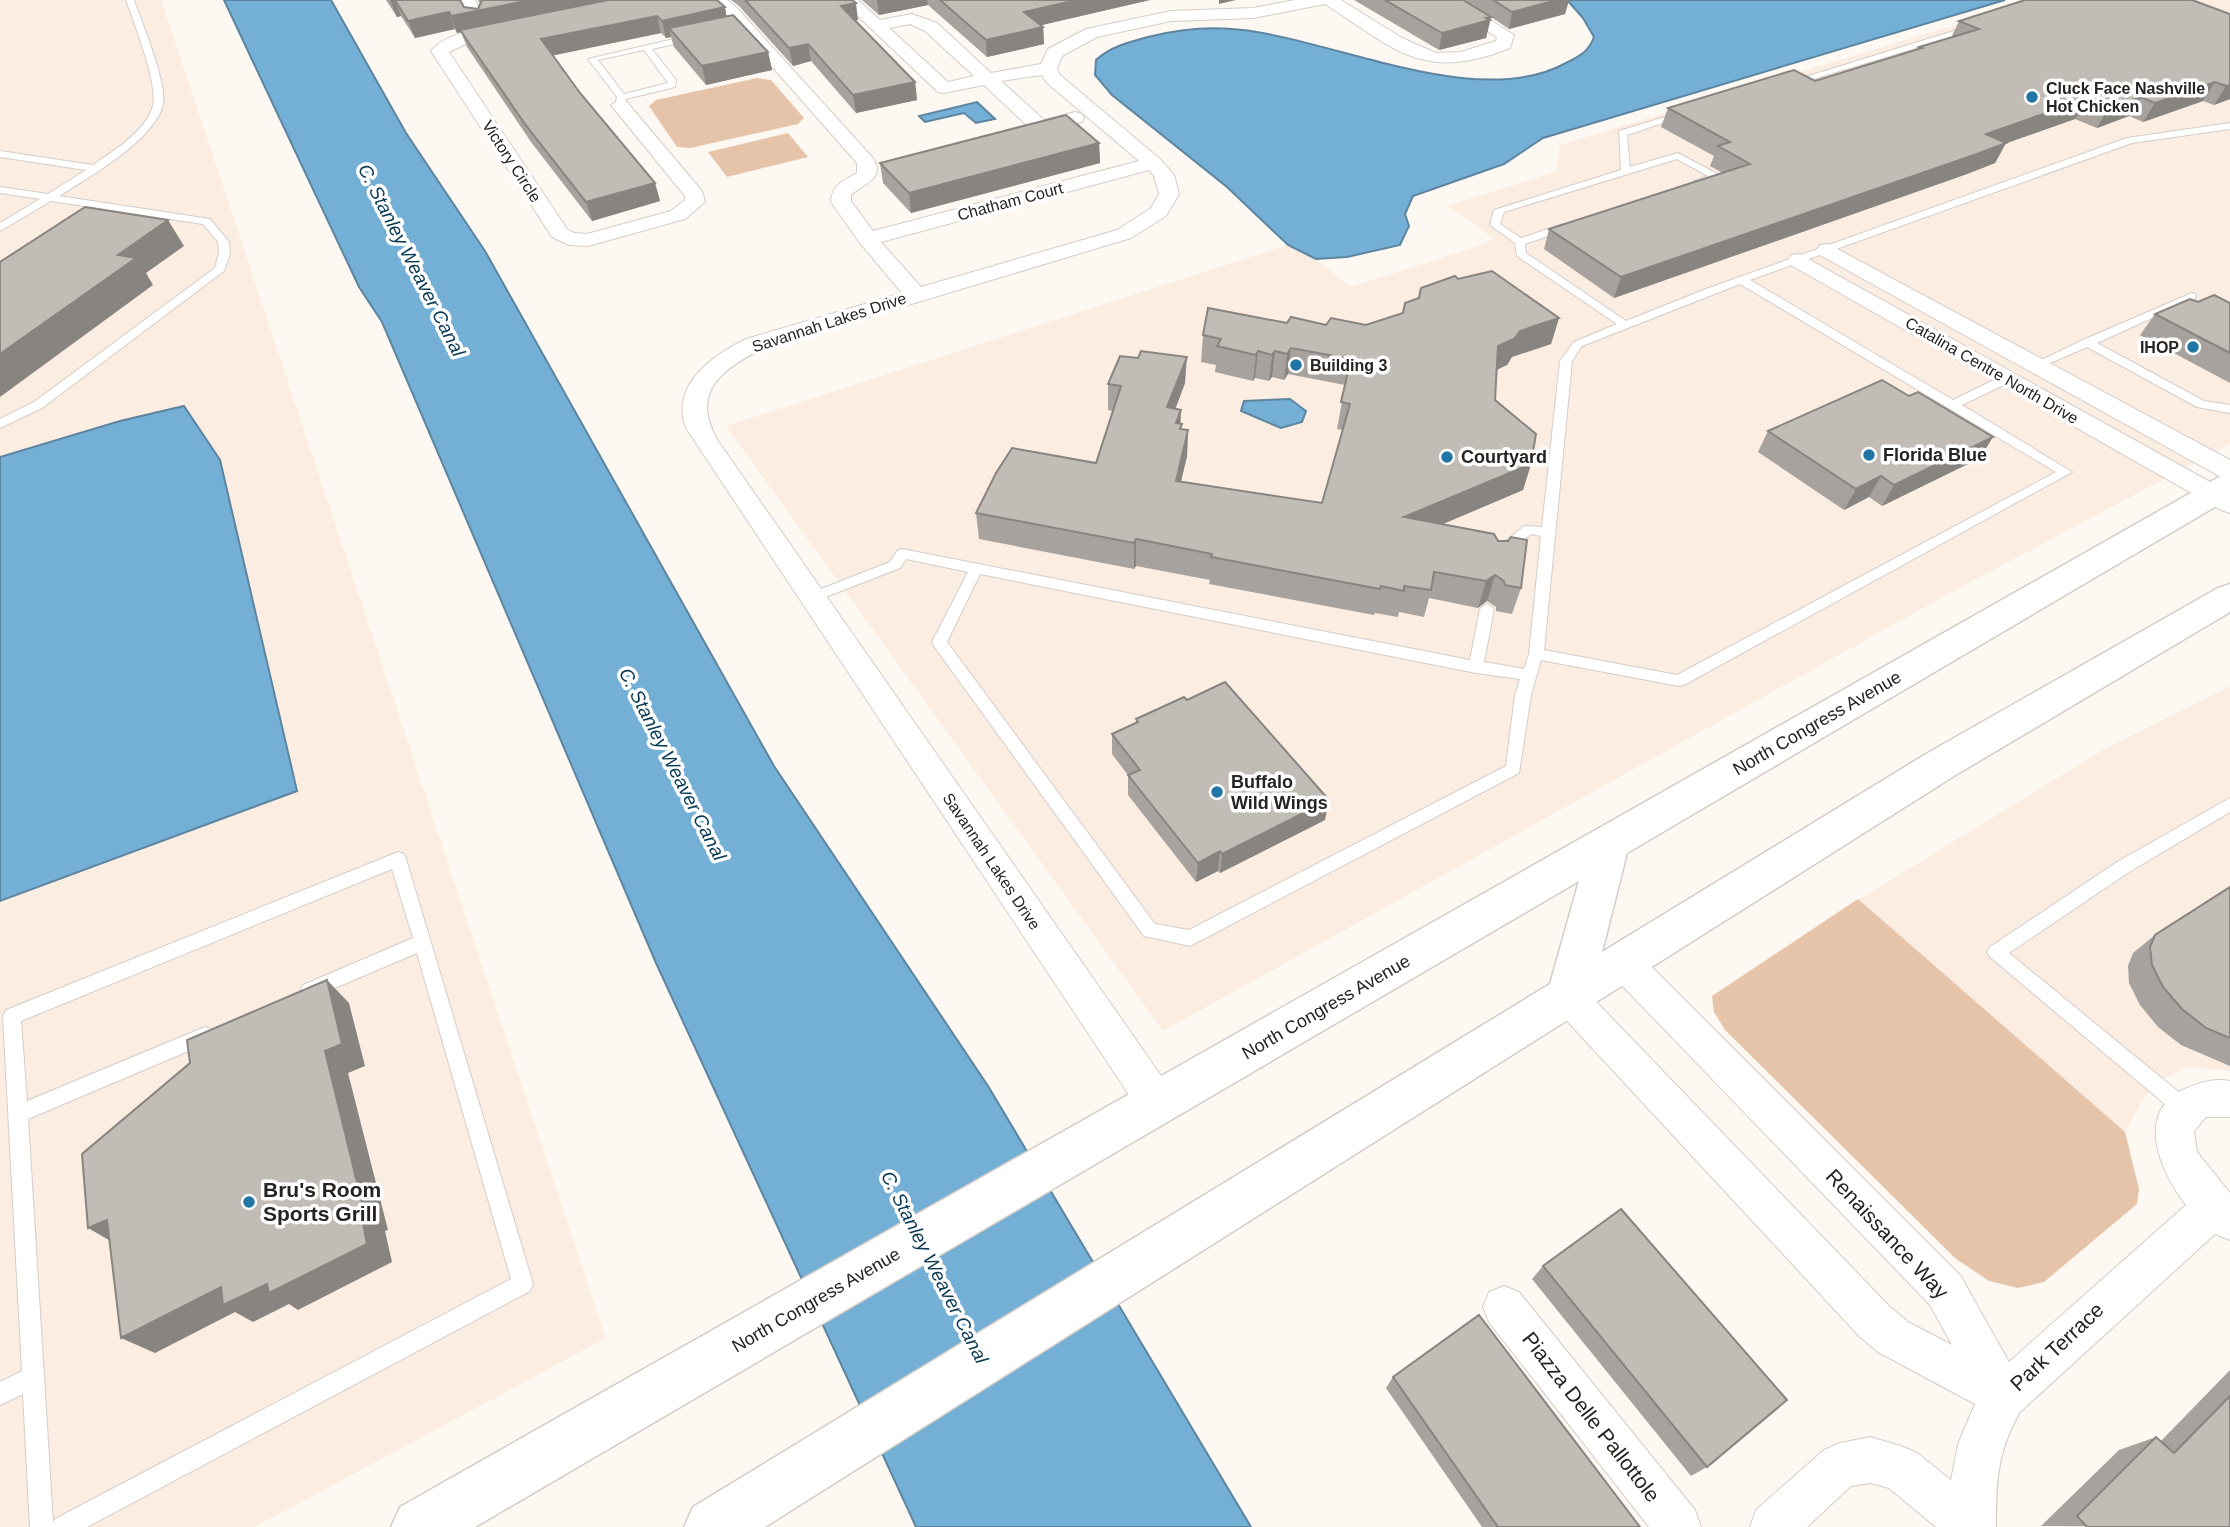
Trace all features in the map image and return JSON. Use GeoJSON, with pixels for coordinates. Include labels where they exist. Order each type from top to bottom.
{"type":"FeatureCollection","features":[{"type":"Feature","properties":{"kind":"main road","name":"North Congress Avenue"},"geometry":{"type":"LineString","coordinates":[[420,1527],[2226,488]]}},
{"type":"Feature","properties":{"kind":"main road"},"geometry":{"type":"LineString","coordinates":[[713,1527],[1940,765],[2230,596]]}},
{"type":"Feature","properties":{"kind":"main road"},"geometry":{"type":"LineString","coordinates":[[1568,997],[1610,842]]}},
{"type":"Feature","properties":{"kind":"street"},"geometry":{"type":"LineString","coordinates":[[467,0],[478,19]]}},
{"type":"Feature","properties":{"kind":"street"},"geometry":{"type":"LineString","coordinates":[[716,0],[866,162],[866,176],[847,187],[841,194],[841,202],[855,218],[867,239],[915,295]]}},
{"type":"Feature","properties":{"kind":"street"},"geometry":{"type":"LineString","coordinates":[[849,0],[944,88],[1023,71],[1048,69],[1054,54],[1078,39],[1151,20],[1187,7],[1253,13],[1315,1],[1409,48],[1437,58],[1454,58],[1504,44],[1506,35],[1446,0]]}},
{"type":"Feature","properties":{"kind":"street"},"geometry":{"type":"LineString","coordinates":[[877,25],[902,20],[921,22],[981,72],[985,79],[1040,127],[1094,113]]}},
{"type":"Feature","properties":{"kind":"street","name":"Victory Circle"},"geometry":{"type":"LineString","coordinates":[[526,26],[447,44],[440,51],[559,233],[569,239],[587,240],[678,215],[695,201],[695,195],[621,101]]}},
{"type":"Feature","properties":{"kind":"street","name":"Savannah Lakes Drive"},"geometry":{"type":"LineString","coordinates":[[1048,69],[1059,86],[1164,175],[1168,194],[1159,212],[1138,228],[1109,239],[772,336],[736,352],[709,373],[695,399],[694,412],[703,436],[1157,1103]]}},
{"type":"Feature","properties":{"kind":"street","name":"Chatham Court"},"geometry":{"type":"LineString","coordinates":[[867,239],[1153,163]]}},
{"type":"Feature","properties":{"kind":"street","name":"Catalina Centre North Drive"},"geometry":{"type":"LineString","coordinates":[[1829,250],[2037,365],[2226,488]]}},
{"type":"Feature","properties":{"kind":"street","name":"Catalina Centre North Drive"},"geometry":{"type":"LineString","coordinates":[[1800,260],[2006,379],[2226,488]]}},
{"type":"Feature","properties":{"kind":"street"},"geometry":{"type":"LineString","coordinates":[[2006,379],[2037,365]]}},
{"type":"Feature","properties":{"kind":"street","name":"Renaissance Way"},"geometry":{"type":"LineString","coordinates":[[1623,962],[1945,1290],[2004,1396]]}},
{"type":"Feature","properties":{"kind":"street"},"geometry":{"type":"LineString","coordinates":[[1568,997],[1874,1321],[1894,1337],[2004,1396]]}},
{"type":"Feature","properties":{"kind":"street"},"geometry":{"type":"LineString","coordinates":[[2185,1109],[2202,1099],[2230,1098]]}},
{"type":"Feature","properties":{"kind":"street","name":"Park Terrace"},"geometry":{"type":"LineString","coordinates":[[1973,1527],[1973,1472],[1986,1426],[2004,1396],[2171,1243],[2222,1214],[2194,1186],[2181,1163],[2175,1142],[2176,1124],[2185,1109]]}},
{"type":"Feature","properties":{"kind":"street","name":"Piazza Delle Pallottole"},"geometry":{"type":"LineString","coordinates":[[1504,1307],[1678,1527]]}},
{"type":"Feature","properties":{"kind":"street"},"geometry":{"type":"LineString","coordinates":[[1773,1527],[1840,1466],[1870,1460],[1901,1469],[1973,1527]]}},
{"type":"Feature","properties":{"kind":"lane"},"geometry":{"type":"LineString","coordinates":[[0,228],[138,137],[152,120],[158,105],[157,85],[130,0]]}},
{"type":"Feature","properties":{"kind":"lane"},"geometry":{"type":"LineString","coordinates":[[1778,86],[1987,23]]}},
{"type":"Feature","properties":{"kind":"lane"},"geometry":{"type":"LineString","coordinates":[[647,48],[672,80],[672,85],[621,101],[592,59],[700,36]]}},
{"type":"Feature","properties":{"kind":"lane"},"geometry":{"type":"LineString","coordinates":[[1626,171],[1622,133],[1687,114]]}},
{"type":"Feature","properties":{"kind":"lane"},"geometry":{"type":"LineString","coordinates":[[976,569],[939,642],[1150,931],[1190,938],[1513,769],[1523,695],[1536,654],[1566,361],[1578,344],[1741,280],[2130,140],[2230,126]]}},
{"type":"Feature","properties":{"kind":"lane"},"geometry":{"type":"LineString","coordinates":[[0,154],[93,168]]}},
{"type":"Feature","properties":{"kind":"lane"},"geometry":{"type":"LineString","coordinates":[[1520,242],[1495,225],[1499,210],[1678,156],[1716,177],[1690,186]]}},
{"type":"Feature","properties":{"kind":"lane"},"geometry":{"type":"LineString","coordinates":[[0,190],[206,220],[221,234],[227,251],[220,269],[38,405],[0,424]]}},
{"type":"Feature","properties":{"kind":"lane"},"geometry":{"type":"LineString","coordinates":[[91,214],[102,206]]}},
{"type":"Feature","properties":{"kind":"lane"},"geometry":{"type":"LineString","coordinates":[[1520,242],[1572,225]]}},
{"type":"Feature","properties":{"kind":"lane"},"geometry":{"type":"LineString","coordinates":[[1520,242],[1521,254],[1624,324]]}},
{"type":"Feature","properties":{"kind":"lane"},"geometry":{"type":"LineString","coordinates":[[1536,654],[1679,681],[2066,472],[1741,280]]}},
{"type":"Feature","properties":{"kind":"lane"},"geometry":{"type":"LineString","coordinates":[[2037,365],[2189,298],[2203,308]]}},
{"type":"Feature","properties":{"kind":"lane"},"geometry":{"type":"LineString","coordinates":[[2087,342],[2201,404],[2230,409]]}},
{"type":"Feature","properties":{"kind":"lane"},"geometry":{"type":"LineString","coordinates":[[1951,405],[2006,379]]}},
{"type":"Feature","properties":{"kind":"lane"},"geometry":{"type":"LineString","coordinates":[[1495,562],[1497,554],[1529,530],[1547,533]]}},
{"type":"Feature","properties":{"kind":"lane"},"geometry":{"type":"LineString","coordinates":[[813,597],[895,565],[902,554],[1476,668],[1530,675]]}},
{"type":"Feature","properties":{"kind":"lane"},"geometry":{"type":"LineString","coordinates":[[1476,668],[1487,609]]}},
{"type":"Feature","properties":{"kind":"lane"},"geometry":{"type":"LineString","coordinates":[[2185,1109],[1996,952],[2123,867],[2230,804]]}},
{"type":"Feature","properties":{"kind":"lane"},"geometry":{"type":"LineString","coordinates":[[41,1527],[17,1114],[6,1018],[398,859],[523,1284],[63,1527]]}},
{"type":"Feature","properties":{"kind":"lane"},"geometry":{"type":"LineString","coordinates":[[296,996],[423,942]]}},
{"type":"Feature","properties":{"kind":"lane"},"geometry":{"type":"LineString","coordinates":[[17,1114],[220,1028]]}},
{"type":"Feature","properties":{"kind":"lane"},"geometry":{"type":"LineString","coordinates":[[0,1394],[32,1378]]}},
{"type":"Feature","properties":{"kind":"shaded area"},"geometry":{"type":"Polygon","coordinates":[[[0,0],[161,0],[606,1338],[255,1527],[0,1527],[0,0]]]}},
{"type":"Feature","properties":{"kind":"shaded area"},"geometry":{"type":"Polygon","coordinates":[[[2038,0],[2230,0],[2230,444],[1950,593],[1163,1031],[726,426],[1288,245],[1316,259],[1351,287],[1469,249],[1495,239],[1447,206],[1556,172],[1560,145],[2038,0]]]}},
{"type":"Feature","properties":{"kind":"shaded area"},"geometry":{"type":"Polygon","coordinates":[[[757,78],[771,80],[804,118],[798,124],[690,148],[677,147],[649,106],[656,100],[757,78]]]}},
{"type":"Feature","properties":{"kind":"shaded area"},"geometry":{"type":"Polygon","coordinates":[[[788,133],[808,157],[727,177],[708,152],[788,133]]]}},
{"type":"Feature","properties":{"kind":"shaded area"},"geometry":{"type":"Polygon","coordinates":[[[2230,686],[2230,1071],[2187,1067],[2157,1082],[2141,1102],[2125,1132],[1858,900],[2103,750],[2230,686]]]}},
{"type":"Feature","properties":{"kind":"shaded area"},"geometry":{"type":"Polygon","coordinates":[[[1858,899],[2125,1132],[2139,1189],[2137,1204],[2044,1282],[2018,1288],[1989,1281],[1955,1258],[1725,1030],[1714,1012],[1712,996],[1858,899]]]}},
{"type":"Feature","properties":{"kind":"water","name":"C. Stanley Weaver Canal"},"geometry":{"type":"Polygon","coordinates":[[[224,0],[331,0],[406,133],[485,251],[774,766],[988,1086],[1251,1527],[916,1527],[656,963],[382,322],[359,287],[224,0]]]}},
{"type":"Feature","properties":{"kind":"water"},"geometry":{"type":"Polygon","coordinates":[[[1567,0],[2005,0],[1543,138],[1504,164],[1413,196],[1405,214],[1409,226],[1400,245],[1347,257],[1316,259],[1288,245],[1227,187],[1112,95],[1095,75],[1096,60],[1120,46],[1171,32],[1219,28],[1280,37],[1449,76],[1491,80],[1529,76],[1574,59],[1592,42],[1594,37],[1583,18],[1567,0]]]}},
{"type":"Feature","properties":{"kind":"water"},"geometry":{"type":"Polygon","coordinates":[[[977,102],[995,119],[976,123],[964,113],[925,122],[919,116],[977,102]]]}},
{"type":"Feature","properties":{"kind":"water"},"geometry":{"type":"Polygon","coordinates":[[[1290,399],[1306,411],[1302,422],[1281,428],[1241,411],[1244,401],[1290,399]]]}},
{"type":"Feature","properties":{"kind":"water"},"geometry":{"type":"Polygon","coordinates":[[[184,406],[220,460],[297,791],[0,901],[0,457],[120,421],[184,406]]]}},
{"type":"Feature","properties":{"kind":"building"},"geometry":{"type":"Polygon","coordinates":[[[395,0],[460,0],[464,7],[478,9],[482,0],[531,0],[451,16],[449,12],[408,21],[395,0]]]}},
{"type":"Feature","properties":{"kind":"building"},"geometry":{"type":"Polygon","coordinates":[[[608,0],[717,0],[725,7],[662,21],[657,16],[541,39],[580,93],[655,183],[586,202],[525,124],[460,30],[608,0]]]}},
{"type":"Feature","properties":{"kind":"building"},"geometry":{"type":"Polygon","coordinates":[[[745,0],[852,0],[856,3],[841,6],[915,82],[853,95],[808,44],[789,48],[745,0]]]}},
{"type":"Feature","properties":{"kind":"building"},"geometry":{"type":"Polygon","coordinates":[[[940,0],[1077,0],[1024,12],[1043,27],[986,40],[940,0]]]}},
{"type":"Feature","properties":{"kind":"building"},"geometry":{"type":"Polygon","coordinates":[[[1385,0],[1463,0],[1491,17],[1486,18],[1490,20],[1442,33],[1385,0]]]}},
{"type":"Feature","properties":{"kind":"building"},"geometry":{"type":"Polygon","coordinates":[[[1493,0],[1557,0],[1512,12],[1493,0]]]}},
{"type":"Feature","properties":{"kind":"building"},"geometry":{"type":"Polygon","coordinates":[[[2025,0],[2192,0],[2230,14],[2230,85],[2215,82],[2155,103],[2141,97],[2108,109],[2086,99],[1986,134],[2006,143],[1621,277],[1549,229],[1750,164],[1718,146],[1730,142],[1668,108],[1794,70],[1815,81],[1979,29],[1959,21],[2025,0]]]}},
{"type":"Feature","properties":{"kind":"building"},"geometry":{"type":"Polygon","coordinates":[[[733,15],[768,52],[702,66],[669,28],[733,15]]]}},
{"type":"Feature","properties":{"kind":"building"},"geometry":{"type":"Polygon","coordinates":[[[1066,115],[1099,143],[909,193],[880,163],[1066,115]]]}},
{"type":"Feature","properties":{"kind":"building"},"geometry":{"type":"Polygon","coordinates":[[[85,207],[168,220],[118,255],[136,258],[0,354],[0,262],[85,207]]]}},
{"type":"Feature","properties":{"kind":"building"},"geometry":{"type":"Polygon","coordinates":[[[1492,271],[1559,318],[1520,331],[1514,339],[1498,346],[1495,400],[1536,434],[1531,464],[1404,517],[1494,534],[1498,541],[1508,541],[1511,537],[1527,540],[1521,588],[1505,585],[1504,581],[1495,575],[1486,581],[1434,572],[1431,590],[1404,586],[1404,591],[1381,586],[1380,589],[1211,557],[1212,554],[1136,539],[1134,543],[976,513],[1012,448],[1096,463],[1121,386],[1108,384],[1120,356],[1138,358],[1141,351],[1187,357],[1167,407],[1181,410],[1176,423],[1182,424],[1180,429],[1188,430],[1176,481],[1322,503],[1350,404],[1341,402],[1351,359],[1291,348],[1287,354],[1275,351],[1272,355],[1258,351],[1256,355],[1217,346],[1221,339],[1203,335],[1208,308],[1287,323],[1291,317],[1326,325],[1331,318],[1366,325],[1403,313],[1405,303],[1419,298],[1421,288],[1455,276],[1458,279],[1492,271]]]}},
{"type":"Feature","properties":{"kind":"building"},"geometry":{"type":"Polygon","coordinates":[[[2214,295],[2230,303],[2230,353],[2155,314],[2190,299],[2198,302],[2214,295]]]}},
{"type":"Feature","properties":{"kind":"building","name":"Florida Blue"},"geometry":{"type":"Polygon","coordinates":[[[1882,380],[1909,396],[1918,392],[1993,437],[1894,485],[1881,476],[1856,489],[1768,431],[1882,380]]]}},
{"type":"Feature","properties":{"kind":"building","name":"Buffalo Wild Wings"},"geometry":{"type":"Polygon","coordinates":[[[1225,682],[1329,800],[1222,854],[1220,851],[1198,863],[1128,775],[1140,770],[1112,734],[1138,722],[1136,719],[1225,682]]]}},
{"type":"Feature","properties":{"kind":"building"},"geometry":{"type":"Polygon","coordinates":[[[2230,887],[2230,1038],[2206,1028],[2182,1009],[2163,987],[2152,965],[2150,947],[2155,935],[2230,887]]]}},
{"type":"Feature","properties":{"kind":"building","name":"Bru's Room Sports Grill"},"geometry":{"type":"Polygon","coordinates":[[[327,980],[342,1044],[325,1051],[364,1211],[361,1213],[367,1244],[269,1293],[267,1284],[223,1305],[221,1287],[121,1338],[107,1220],[88,1228],[82,1154],[190,1063],[187,1040],[327,980]]]}},
{"type":"Feature","properties":{"kind":"building"},"geometry":{"type":"Polygon","coordinates":[[[1621,1209],[1787,1400],[1707,1467],[1543,1266],[1621,1209]]]}},
{"type":"Feature","properties":{"kind":"building"},"geometry":{"type":"Polygon","coordinates":[[[1479,1315],[1640,1527],[1498,1527],[1393,1377],[1479,1315]]]}},
{"type":"Feature","properties":{"kind":"building"},"geometry":{"type":"Polygon","coordinates":[[[2230,1396],[2230,1527],[2087,1527],[2077,1516],[2156,1437],[2174,1453],[2230,1396]]]}},
{"type":"Feature","properties":{"kind":"place","name":"Cluck Face Nashville Hot Chicken"},"geometry":{"type":"Point","coordinates":[2032,97]}},
{"type":"Feature","properties":{"kind":"place","name":"IHOP"},"geometry":{"type":"Point","coordinates":[2193,347]}},
{"type":"Feature","properties":{"kind":"place","name":"Building 3"},"geometry":{"type":"Point","coordinates":[1296,365]}},
{"type":"Feature","properties":{"kind":"place","name":"Florida Blue"},"geometry":{"type":"Point","coordinates":[1869,455]}},
{"type":"Feature","properties":{"kind":"place","name":"Courtyard"},"geometry":{"type":"Point","coordinates":[1447,457]}},
{"type":"Feature","properties":{"kind":"place","name":"Buffalo Wild Wings"},"geometry":{"type":"Point","coordinates":[1217,792]}},
{"type":"Feature","properties":{"kind":"place","name":"Bru's Room Sports Grill"},"geometry":{"type":"Point","coordinates":[249,1202]}}]}
